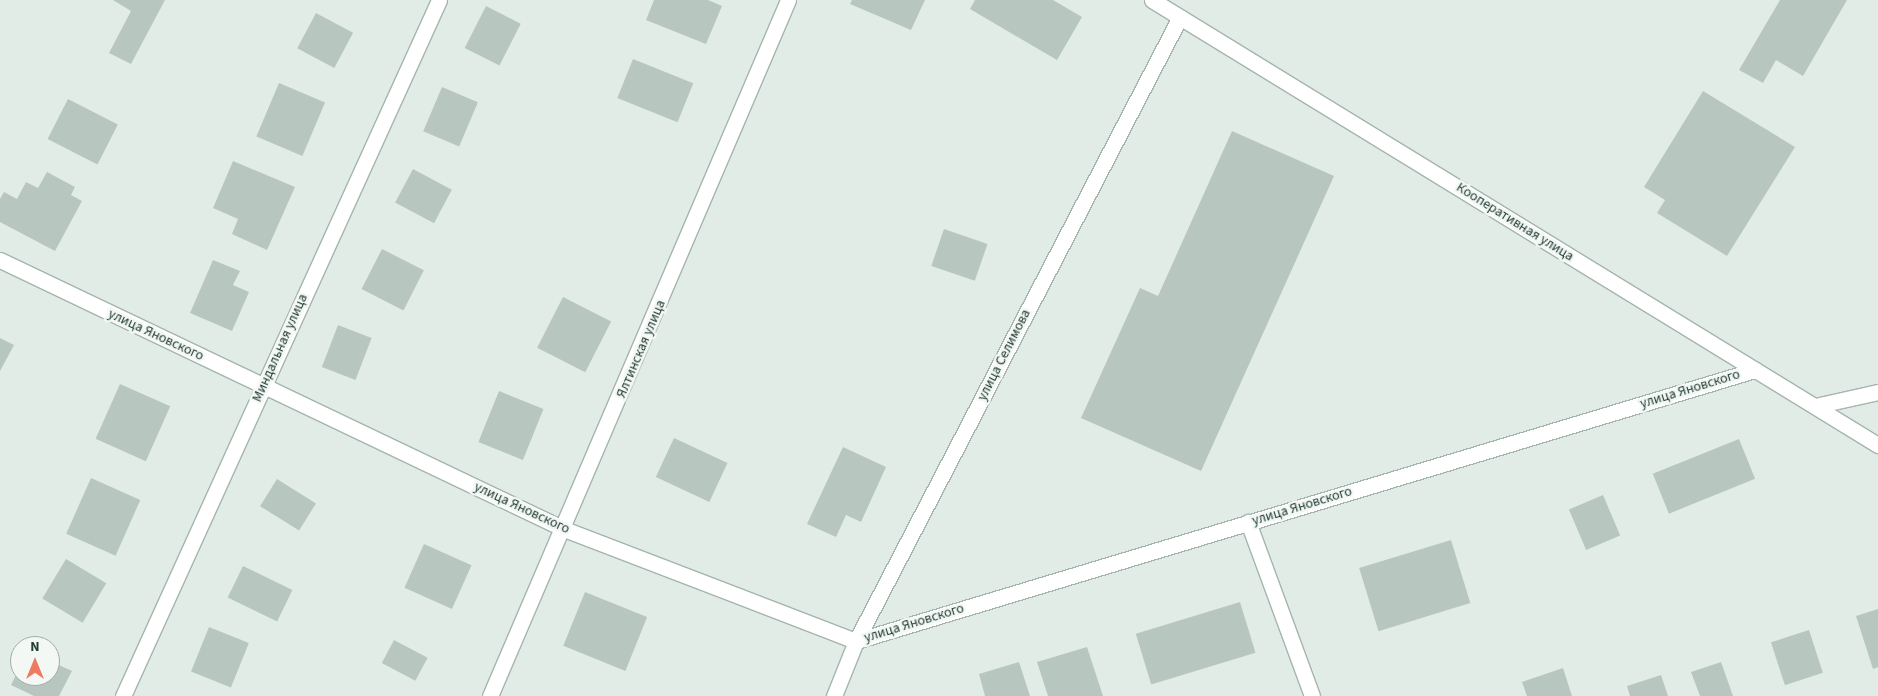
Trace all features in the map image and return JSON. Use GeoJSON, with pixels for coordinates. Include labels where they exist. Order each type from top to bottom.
{"type":"FeatureCollection","features":[{"type":"Feature","properties":{"kind":"street","name":"Миндальная улица"},"geometry":{"type":"LineString","coordinates":[[123,696],[439,0]]}},
{"type":"Feature","properties":{"kind":"street","name":"Ялтинская улица"},"geometry":{"type":"LineString","coordinates":[[490,696],[564,529],[788,0]]}},
{"type":"Feature","properties":{"kind":"street","name":"Кооперативная улица"},"geometry":{"type":"LineString","coordinates":[[1152,0],[1878,445]]}},
{"type":"Feature","properties":{"kind":"street","name":"улица Селимова"},"geometry":{"type":"LineString","coordinates":[[834,696],[856,641],[1180,17]]}},
{"type":"Feature","properties":{"kind":"street","name":"улица Яновского"},"geometry":{"type":"LineString","coordinates":[[0,260],[564,529],[856,641],[1755,370]]}},
{"type":"Feature","properties":{"kind":"street"},"geometry":{"type":"LineString","coordinates":[[1815,406],[1878,392]]}},
{"type":"Feature","properties":{"kind":"street"},"geometry":{"type":"LineString","coordinates":[[1248,522],[1312,696]]}},
{"type":"Feature","properties":{"kind":"building"},"geometry":{"type":"Polygon","coordinates":[[[113,0],[165,0],[131,64],[109,53],[131,11],[113,0]]]}},
{"type":"Feature","properties":{"kind":"building"},"geometry":{"type":"Polygon","coordinates":[[[654,0],[708,0],[722,6],[706,44],[646,20],[654,0]]]}},
{"type":"Feature","properties":{"kind":"building"},"geometry":{"type":"Polygon","coordinates":[[[852,0],[925,0],[911,30],[850,4],[852,0]]]}},
{"type":"Feature","properties":{"kind":"building"},"geometry":{"type":"Polygon","coordinates":[[[975,0],[1053,0],[1082,17],[1057,60],[970,9],[975,0]]]}},
{"type":"Feature","properties":{"kind":"building"},"geometry":{"type":"Polygon","coordinates":[[[1780,0],[1847,0],[1803,76],[1776,60],[1763,83],[1739,70],[1780,0]]]}},
{"type":"Feature","properties":{"kind":"building"},"geometry":{"type":"Polygon","coordinates":[[[486,6],[521,24],[499,66],[465,48],[486,6]]]}},
{"type":"Feature","properties":{"kind":"building"},"geometry":{"type":"Polygon","coordinates":[[[316,13],[353,33],[334,68],[297,48],[316,13]]]}},
{"type":"Feature","properties":{"kind":"building"},"geometry":{"type":"Polygon","coordinates":[[[633,59],[693,83],[678,122],[617,98],[633,59]]]}},
{"type":"Feature","properties":{"kind":"building"},"geometry":{"type":"Polygon","coordinates":[[[279,83],[325,103],[302,156],[256,136],[279,83]]]}},
{"type":"Feature","properties":{"kind":"building"},"geometry":{"type":"Polygon","coordinates":[[[442,87],[478,102],[459,146],[423,131],[442,87]]]}},
{"type":"Feature","properties":{"kind":"building"},"geometry":{"type":"Polygon","coordinates":[[[1703,91],[1795,147],[1727,256],[1657,213],[1665,200],[1644,187],[1703,91]]]}},
{"type":"Feature","properties":{"kind":"building"},"geometry":{"type":"Polygon","coordinates":[[[68,99],[118,124],[97,165],[48,139],[68,99]]]}},
{"type":"Feature","properties":{"kind":"building"},"geometry":{"type":"Polygon","coordinates":[[[1232,131],[1334,176],[1201,471],[1081,418],[1140,288],[1158,296],[1232,131]]]}},
{"type":"Feature","properties":{"kind":"building"},"geometry":{"type":"Polygon","coordinates":[[[233,161],[295,187],[267,250],[232,234],[238,219],[213,208],[233,161]]]}},
{"type":"Feature","properties":{"kind":"building"},"geometry":{"type":"Polygon","coordinates":[[[413,169],[452,190],[434,223],[395,203],[413,169]]]}},
{"type":"Feature","properties":{"kind":"building"},"geometry":{"type":"Polygon","coordinates":[[[47,172],[75,187],[71,195],[82,201],[55,251],[0,222],[0,199],[4,192],[17,199],[26,182],[38,188],[47,172]]]}},
{"type":"Feature","properties":{"kind":"building"},"geometry":{"type":"Polygon","coordinates":[[[944,229],[987,244],[975,281],[931,266],[944,229]]]}},
{"type":"Feature","properties":{"kind":"building"},"geometry":{"type":"Polygon","coordinates":[[[382,249],[424,270],[403,310],[362,289],[382,249]]]}},
{"type":"Feature","properties":{"kind":"building"},"geometry":{"type":"Polygon","coordinates":[[[213,260],[240,271],[233,285],[249,292],[232,331],[190,313],[213,260]]]}},
{"type":"Feature","properties":{"kind":"building"},"geometry":{"type":"Polygon","coordinates":[[[563,297],[611,322],[585,372],[537,348],[563,297]]]}},
{"type":"Feature","properties":{"kind":"building"},"geometry":{"type":"Polygon","coordinates":[[[338,325],[372,338],[355,380],[322,367],[338,325]]]}},
{"type":"Feature","properties":{"kind":"building"},"geometry":{"type":"Polygon","coordinates":[[[0,338],[14,345],[0,371],[0,338]]]}},
{"type":"Feature","properties":{"kind":"building"},"geometry":{"type":"Polygon","coordinates":[[[120,384],[170,406],[146,461],[96,439],[120,384]]]}},
{"type":"Feature","properties":{"kind":"building"},"geometry":{"type":"Polygon","coordinates":[[[499,391],[544,409],[523,460],[478,442],[499,391]]]}},
{"type":"Feature","properties":{"kind":"building"},"geometry":{"type":"Polygon","coordinates":[[[674,438],[727,463],[709,502],[656,477],[674,438]]]}},
{"type":"Feature","properties":{"kind":"building"},"geometry":{"type":"Polygon","coordinates":[[[1739,439],[1755,479],[1669,514],[1653,474],[1739,439]]]}},
{"type":"Feature","properties":{"kind":"building"},"geometry":{"type":"Polygon","coordinates":[[[843,447],[886,467],[861,522],[846,515],[836,537],[807,524],[843,447]]]}},
{"type":"Feature","properties":{"kind":"building"},"geometry":{"type":"Polygon","coordinates":[[[91,478],[140,500],[116,556],[66,534],[91,478]]]}},
{"type":"Feature","properties":{"kind":"building"},"geometry":{"type":"Polygon","coordinates":[[[277,479],[316,503],[299,531],[260,506],[277,479]]]}},
{"type":"Feature","properties":{"kind":"building"},"geometry":{"type":"Polygon","coordinates":[[[1603,495],[1620,536],[1586,550],[1569,509],[1603,495]]]}},
{"type":"Feature","properties":{"kind":"building"},"geometry":{"type":"Polygon","coordinates":[[[1451,540],[1470,603],[1378,631],[1359,568],[1451,540]]]}},
{"type":"Feature","properties":{"kind":"building"},"geometry":{"type":"Polygon","coordinates":[[[424,544],[472,565],[452,609],[404,588],[424,544]]]}},
{"type":"Feature","properties":{"kind":"building"},"geometry":{"type":"Polygon","coordinates":[[[66,559],[106,583],[83,623],[42,598],[66,559]]]}},
{"type":"Feature","properties":{"kind":"building"},"geometry":{"type":"Polygon","coordinates":[[[243,566],[292,590],[277,622],[228,597],[243,566]]]}},
{"type":"Feature","properties":{"kind":"building"},"geometry":{"type":"Polygon","coordinates":[[[585,592],[647,617],[625,671],[563,646],[585,592]]]}},
{"type":"Feature","properties":{"kind":"building"},"geometry":{"type":"Polygon","coordinates":[[[1240,602],[1255,653],[1151,685],[1136,634],[1240,602]]]}},
{"type":"Feature","properties":{"kind":"building"},"geometry":{"type":"Polygon","coordinates":[[[1878,609],[1878,667],[1873,669],[1856,616],[1878,609]]]}},
{"type":"Feature","properties":{"kind":"building"},"geometry":{"type":"Polygon","coordinates":[[[209,627],[249,643],[231,688],[191,672],[209,627]]]}},
{"type":"Feature","properties":{"kind":"building"},"geometry":{"type":"Polygon","coordinates":[[[1809,630],[1823,673],[1785,685],[1771,642],[1809,630]]]}},
{"type":"Feature","properties":{"kind":"building"},"geometry":{"type":"Polygon","coordinates":[[[394,640],[428,658],[415,681],[382,663],[394,640]]]}},
{"type":"Feature","properties":{"kind":"building"},"geometry":{"type":"Polygon","coordinates":[[[1087,647],[1103,696],[1048,696],[1037,662],[1087,647]]]}},
{"type":"Feature","properties":{"kind":"building"},"geometry":{"type":"Polygon","coordinates":[[[1019,662],[1030,696],[985,696],[979,674],[1019,662]]]}},
{"type":"Feature","properties":{"kind":"building"},"geometry":{"type":"Polygon","coordinates":[[[1721,662],[1733,696],[1700,696],[1691,672],[1721,662]]]}},
{"type":"Feature","properties":{"kind":"building"},"geometry":{"type":"Polygon","coordinates":[[[60,666],[72,671],[59,696],[34,696],[13,686],[60,686],[60,666]]]}},
{"type":"Feature","properties":{"kind":"building"},"geometry":{"type":"Polygon","coordinates":[[[1563,668],[1572,696],[1527,696],[1522,682],[1563,668]]]}},
{"type":"Feature","properties":{"kind":"building"},"geometry":{"type":"Polygon","coordinates":[[[1661,675],[1668,696],[1630,696],[1627,686],[1661,675]]]}}]}
